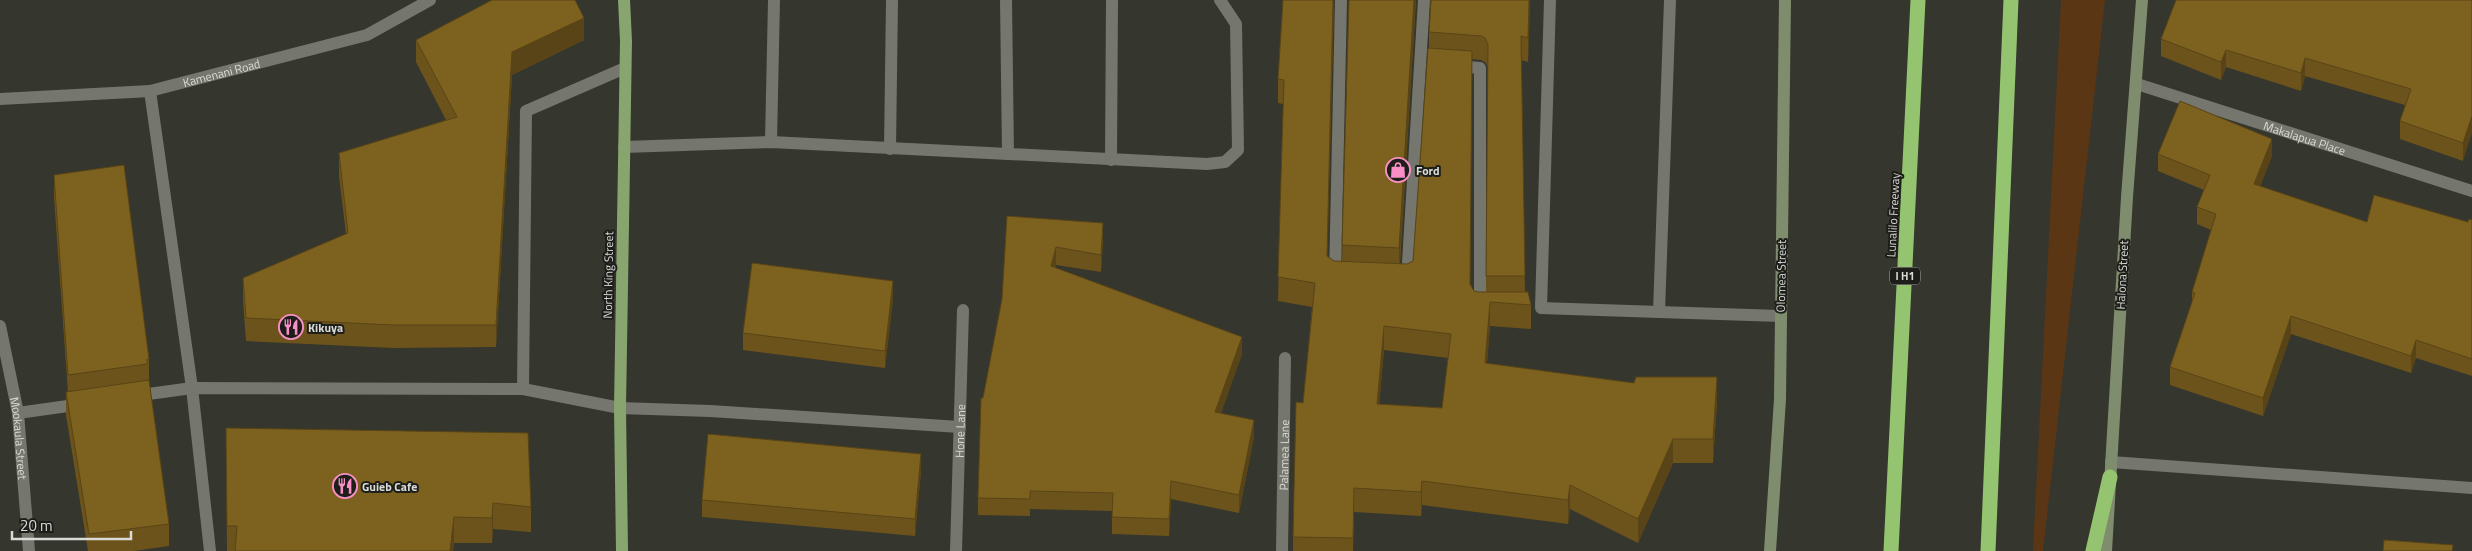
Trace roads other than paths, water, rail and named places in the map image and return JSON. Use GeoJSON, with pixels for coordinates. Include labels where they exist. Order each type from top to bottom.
{"type":"FeatureCollection","features":[{"type":"Feature","properties":{"kind":"highway","name":"Lunalilo Freeway"},"geometry":{"type":"LineString","coordinates":[[1891,551],[1918,0]]}},
{"type":"Feature","properties":{"kind":"highway"},"geometry":{"type":"LineString","coordinates":[[1988,551],[2011,0]]}},
{"type":"Feature","properties":{"kind":"highway"},"geometry":{"type":"LineString","coordinates":[[2093,551],[2110,477]]}},
{"type":"Feature","properties":{"kind":"main road","name":"North King Street"},"geometry":{"type":"LineString","coordinates":[[622,551],[620,408],[626,41],[624,0]]}},
{"type":"Feature","properties":{"kind":"main road","name":"Olomea Street"},"geometry":{"type":"LineString","coordinates":[[1770,551],[1780,399],[1785,0]]}},
{"type":"Feature","properties":{"kind":"main road","name":"Halona Street"},"geometry":{"type":"LineString","coordinates":[[2106,551],[2127,198],[2142,0]]}},
{"type":"Feature","properties":{"kind":"street","name":"Kamenani Road"},"geometry":{"type":"LineString","coordinates":[[0,99],[150,91],[367,35],[430,0]]}},
{"type":"Feature","properties":{"kind":"street"},"geometry":{"type":"LineString","coordinates":[[771,142],[774,0]]}},
{"type":"Feature","properties":{"kind":"street"},"geometry":{"type":"LineString","coordinates":[[890,149],[892,0]]}},
{"type":"Feature","properties":{"kind":"street"},"geometry":{"type":"LineString","coordinates":[[1006,0],[1008,154]]}},
{"type":"Feature","properties":{"kind":"street"},"geometry":{"type":"LineString","coordinates":[[1111,160],[1112,0]]}},
{"type":"Feature","properties":{"kind":"street"},"geometry":{"type":"LineString","coordinates":[[624,147],[771,142],[1111,160],[1207,164],[1225,162],[1238,150],[1236,24],[1220,0]]}},
{"type":"Feature","properties":{"kind":"street"},"geometry":{"type":"LineString","coordinates":[[1341,0],[1334,277],[1352,278]]}},
{"type":"Feature","properties":{"kind":"street"},"geometry":{"type":"LineString","coordinates":[[1398,280],[1407,280],[1431,64],[1424,0]]}},
{"type":"Feature","properties":{"kind":"street"},"geometry":{"type":"LineString","coordinates":[[1541,308],[1550,0]]}},
{"type":"Feature","properties":{"kind":"street"},"geometry":{"type":"LineString","coordinates":[[1659,312],[1670,0]]}},
{"type":"Feature","properties":{"kind":"street"},"geometry":{"type":"LineString","coordinates":[[1431,64],[1480,68],[1478,308],[1497,308]]}},
{"type":"Feature","properties":{"kind":"street"},"geometry":{"type":"LineString","coordinates":[[523,389],[526,112],[625,68]]}},
{"type":"Feature","properties":{"kind":"street","name":"Makalapua Place"},"geometry":{"type":"LineString","coordinates":[[2137,84],[2472,191]]}},
{"type":"Feature","properties":{"kind":"street"},"geometry":{"type":"LineString","coordinates":[[150,91],[192,388],[210,551]]}},
{"type":"Feature","properties":{"kind":"street"},"geometry":{"type":"LineString","coordinates":[[1525,307],[1780,316]]}},
{"type":"Feature","properties":{"kind":"street","name":"Hone Lane"},"geometry":{"type":"LineString","coordinates":[[956,551],[963,310]]}},
{"type":"Feature","properties":{"kind":"street","name":"Mookaula Street"},"geometry":{"type":"LineString","coordinates":[[0,326],[18,412],[29,551]]}},
{"type":"Feature","properties":{"kind":"street","name":"Palamea Lane"},"geometry":{"type":"LineString","coordinates":[[1282,551],[1285,358]]}},
{"type":"Feature","properties":{"kind":"street"},"geometry":{"type":"LineString","coordinates":[[124,398],[192,388],[523,389],[620,408],[710,411],[960,427]]}},
{"type":"Feature","properties":{"kind":"street"},"geometry":{"type":"LineString","coordinates":[[18,412],[95,402]]}},
{"type":"Feature","properties":{"kind":"street"},"geometry":{"type":"LineString","coordinates":[[2112,462],[2472,488]]}},
{"type":"Feature","properties":{"kind":"place","name":"Ford"},"geometry":{"type":"Point","coordinates":[1398,170]}},
{"type":"Feature","properties":{"kind":"place","name":"Kikuya"},"geometry":{"type":"Point","coordinates":[291,327]}},
{"type":"Feature","properties":{"kind":"place","name":"Guieb Cafe"},"geometry":{"type":"Point","coordinates":[345,486]}}]}
